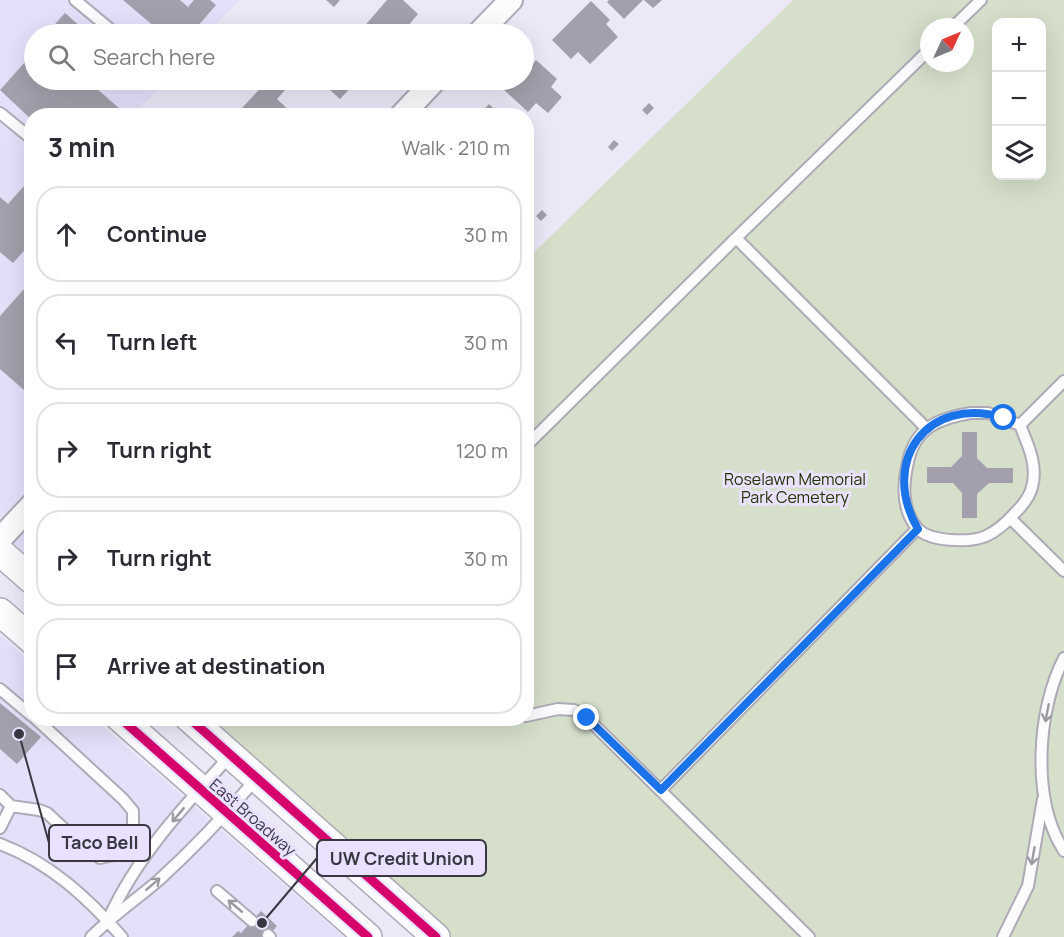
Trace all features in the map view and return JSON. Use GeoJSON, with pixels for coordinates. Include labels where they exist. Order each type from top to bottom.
{"type":"FeatureCollection","features":[{"type":"Feature","properties":{"kind":"street"},"geometry":{"type":"LineString","coordinates":[[488,24],[511,0]]}},
{"type":"Feature","properties":{"kind":"street"},"geometry":{"type":"LineString","coordinates":[[409,108],[426,90]]}},
{"type":"Feature","properties":{"kind":"street"},"geometry":{"type":"LineString","coordinates":[[0,539],[24,514]]}},
{"type":"Feature","properties":{"kind":"street"},"geometry":{"type":"LineString","coordinates":[[0,552],[24,573]]}},
{"type":"Feature","properties":{"kind":"street"},"geometry":{"type":"LineString","coordinates":[[0,612],[24,633]]}},
{"type":"Feature","properties":{"kind":"street","name":"East Broadway"},"geometry":{"type":"LineString","coordinates":[[129,726],[368,937]]}},
{"type":"Feature","properties":{"kind":"street","name":"East Broadway"},"geometry":{"type":"LineString","coordinates":[[198,726],[436,937]]}},
{"type":"Feature","properties":{"kind":"lane"},"geometry":{"type":"LineString","coordinates":[[75,0],[104,24]]}},
{"type":"Feature","properties":{"kind":"lane"},"geometry":{"type":"LineString","coordinates":[[962,18],[981,0]]}},
{"type":"Feature","properties":{"kind":"lane"},"geometry":{"type":"LineString","coordinates":[[534,438],[920,59]]}},
{"type":"Feature","properties":{"kind":"lane"},"geometry":{"type":"LineString","coordinates":[[0,113],[24,132]]}},
{"type":"Feature","properties":{"kind":"lane"},"geometry":{"type":"LineString","coordinates":[[736,238],[927,429]]}},
{"type":"Feature","properties":{"kind":"lane"},"geometry":{"type":"LineString","coordinates":[[1020,426],[1064,381]]}},
{"type":"Feature","properties":{"kind":"lane"},"geometry":{"type":"LineString","coordinates":[[971,413],[988,413],[1020,426],[1032,453],[1034,472],[1032,488],[1021,507],[985,537],[962,540],[937,538],[918,529],[906,506],[903,490],[913,444],[927,429],[936,421],[971,413]]}},
{"type":"Feature","properties":{"kind":"lane"},"geometry":{"type":"LineString","coordinates":[[1010,518],[1064,571]]}},
{"type":"Feature","properties":{"kind":"lane"},"geometry":{"type":"LineString","coordinates":[[661,790],[918,529]]}},
{"type":"Feature","properties":{"kind":"lane"},"geometry":{"type":"LineString","coordinates":[[1064,658],[1054,678],[1045,723],[1041,771],[1044,798],[1064,851]]}},
{"type":"Feature","properties":{"kind":"lane"},"geometry":{"type":"LineString","coordinates":[[0,689],[24,709]]}},
{"type":"Feature","properties":{"kind":"lane"},"geometry":{"type":"LineString","coordinates":[[534,714],[558,709],[574,710],[587,718],[809,937]]}},
{"type":"Feature","properties":{"kind":"lane"},"geometry":{"type":"LineString","coordinates":[[0,795],[11,806],[32,808],[47,813],[88,851],[100,858],[114,855],[133,832],[133,812],[123,798],[43,726]]}},
{"type":"Feature","properties":{"kind":"lane"},"geometry":{"type":"LineString","coordinates":[[108,921],[119,895],[136,868],[200,789],[231,755]]}},
{"type":"Feature","properties":{"kind":"lane"},"geometry":{"type":"LineString","coordinates":[[91,937],[160,878],[226,814],[256,778]]}},
{"type":"Feature","properties":{"kind":"lane"},"geometry":{"type":"LineString","coordinates":[[1003,937],[1028,886],[1044,798]]}},
{"type":"Feature","properties":{"kind":"lane"},"geometry":{"type":"LineString","coordinates":[[0,828],[11,806]]}},
{"type":"Feature","properties":{"kind":"lane"},"geometry":{"type":"LineString","coordinates":[[0,843],[46,866],[84,896],[122,937]]}},
{"type":"Feature","properties":{"kind":"lane"},"geometry":{"type":"LineString","coordinates":[[217,891],[252,921]]}},
{"type":"Feature","properties":{"kind":"shaded area"},"geometry":{"type":"Polygon","coordinates":[[[0,0],[239,0],[216,24],[24,24],[24,90],[157,90],[140,108],[24,108],[24,574],[0,552],[0,0]]]}},
{"type":"Feature","properties":{"kind":"shaded area"},"geometry":{"type":"Polygon","coordinates":[[[0,635],[24,657],[24,726],[102,726],[344,937],[0,937],[0,635]]]}},
{"type":"Feature","properties":{"kind":"green space","name":"Roselawn Memorial Park Cemetery"},"geometry":{"type":"Polygon","coordinates":[[[793,0],[1064,0],[1064,937],[436,937],[197,726],[534,726],[534,252],[793,0]]]}},
{"type":"Feature","properties":{"kind":"building"},"geometry":{"type":"Polygon","coordinates":[[[123,0],[180,0],[188,7],[194,0],[210,0],[216,5],[200,24],[151,24],[123,0]]]}},
{"type":"Feature","properties":{"kind":"building"},"geometry":{"type":"Polygon","coordinates":[[[326,0],[340,0],[334,7],[326,0]]]}},
{"type":"Feature","properties":{"kind":"building"},"geometry":{"type":"Polygon","coordinates":[[[387,0],[403,0],[418,14],[410,24],[366,24],[387,0]]]}},
{"type":"Feature","properties":{"kind":"building"},"geometry":{"type":"Polygon","coordinates":[[[609,0],[643,0],[624,19],[607,2],[609,0]]]}},
{"type":"Feature","properties":{"kind":"building"},"geometry":{"type":"Polygon","coordinates":[[[644,0],[662,0],[653,8],[644,0]]]}},
{"type":"Feature","properties":{"kind":"building"},"geometry":{"type":"Polygon","coordinates":[[[591,1],[610,20],[606,24],[618,37],[590,64],[578,52],[571,59],[552,40],[591,1]]]}},
{"type":"Feature","properties":{"kind":"building"},"geometry":{"type":"Polygon","coordinates":[[[65,13],[78,24],[55,24],[65,13]]]}},
{"type":"Feature","properties":{"kind":"building"},"geometry":{"type":"Polygon","coordinates":[[[536,60],[557,79],[551,87],[562,97],[548,113],[536,103],[532,108],[524,108],[504,90],[534,90],[534,62],[536,60]]]}},
{"type":"Feature","properties":{"kind":"building"},"geometry":{"type":"Polygon","coordinates":[[[24,63],[24,90],[98,90],[119,108],[24,108],[24,112],[0,90],[24,63]]]}},
{"type":"Feature","properties":{"kind":"building"},"geometry":{"type":"Polygon","coordinates":[[[259,90],[285,90],[277,99],[287,108],[242,108],[259,90]]]}},
{"type":"Feature","properties":{"kind":"building"},"geometry":{"type":"Polygon","coordinates":[[[330,90],[349,90],[340,99],[330,90]]]}},
{"type":"Feature","properties":{"kind":"building"},"geometry":{"type":"Polygon","coordinates":[[[649,103],[654,108],[647,115],[642,110],[649,103]]]}},
{"type":"Feature","properties":{"kind":"building"},"geometry":{"type":"Polygon","coordinates":[[[614,140],[619,144],[612,151],[608,147],[614,140]]]}},
{"type":"Feature","properties":{"kind":"building"},"geometry":{"type":"Polygon","coordinates":[[[24,186],[24,251],[13,263],[0,252],[0,197],[8,204],[24,186]]]}},
{"type":"Feature","properties":{"kind":"building"},"geometry":{"type":"Polygon","coordinates":[[[542,210],[547,215],[541,221],[536,216],[542,210]]]}},
{"type":"Feature","properties":{"kind":"building"},"geometry":{"type":"Polygon","coordinates":[[[24,289],[24,390],[0,369],[0,316],[24,289]]]}},
{"type":"Feature","properties":{"kind":"building"},"geometry":{"type":"Polygon","coordinates":[[[962,432],[977,432],[977,458],[987,468],[1013,468],[1013,483],[989,483],[977,494],[977,518],[962,518],[962,493],[953,483],[927,483],[927,467],[951,467],[962,456],[962,432]]]}},
{"type":"Feature","properties":{"kind":"building"},"geometry":{"type":"Polygon","coordinates":[[[0,703],[24,723],[24,726],[28,726],[41,737],[17,764],[0,749],[0,703]]]}},
{"type":"Feature","properties":{"kind":"building"},"geometry":{"type":"Polygon","coordinates":[[[261,911],[277,926],[267,937],[232,937],[238,931],[241,933],[261,911]]]}},
{"type":"Feature","properties":{"kind":"cycle path"},"geometry":{"type":"LineString","coordinates":[[129,726],[368,937]]}},
{"type":"Feature","properties":{"kind":"cycle path"},"geometry":{"type":"LineString","coordinates":[[198,726],[436,937]]}},
{"type":"Feature","properties":{"kind":"place","name":"Taco Bell"},"geometry":{"type":"Point","coordinates":[19,734]}},
{"type":"Feature","properties":{"kind":"place","name":"UW Credit Union"},"geometry":{"type":"Point","coordinates":[262,923]}},
{"type":"Feature","properties":{"kind":"route"},"geometry":{"type":"LineString","coordinates":[[587,718],[661,790],[918,529],[906,506],[903,490],[913,444],[922,433],[936,421],[951,416],[988,413],[1004,418]]}}]}
